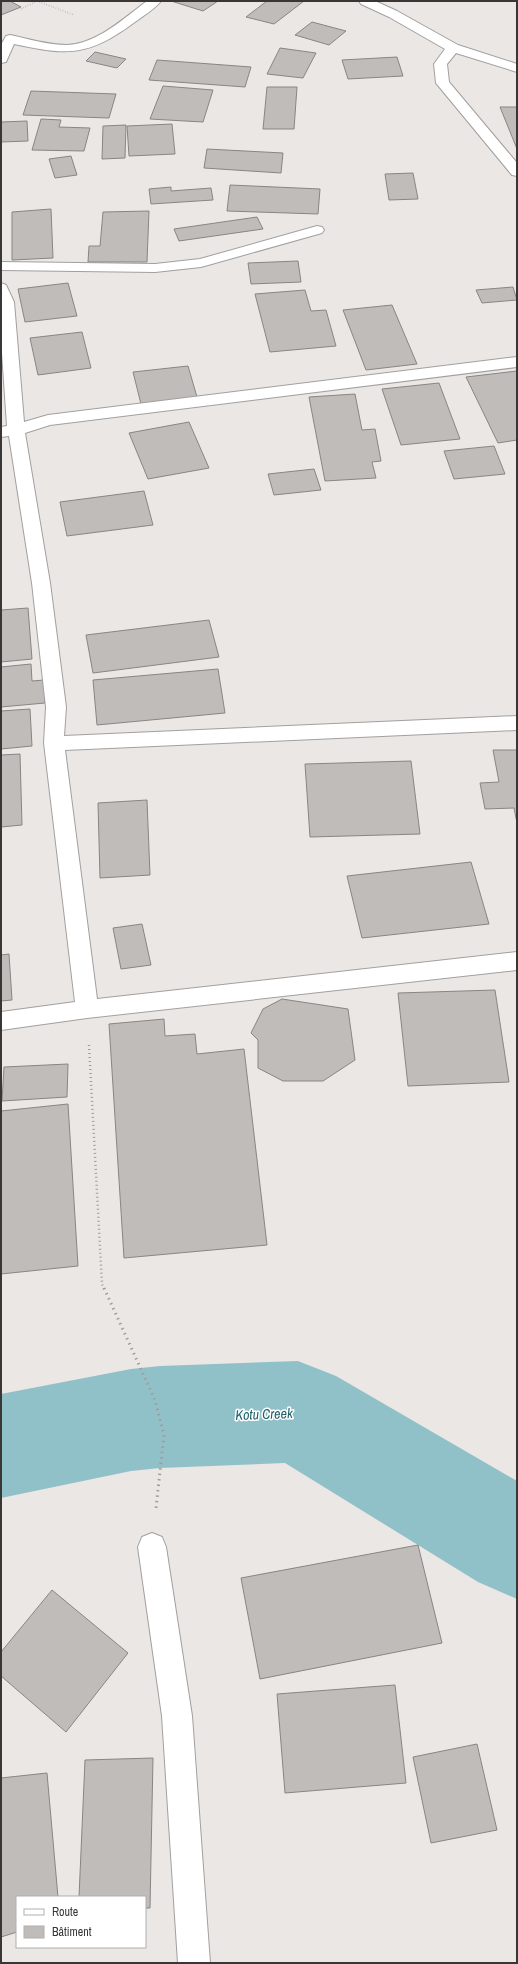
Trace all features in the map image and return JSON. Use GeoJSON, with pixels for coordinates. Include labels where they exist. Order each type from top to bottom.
{"type":"FeatureCollection","features":[{"type":"Feature","properties":{"kind":"street"},"geometry":{"type":"LineString","coordinates":[[1,59],[6,39],[57,48],[74,48],[87,44],[101,37],[154,1]]}},
{"type":"Feature","properties":{"kind":"street"},"geometry":{"type":"LineString","coordinates":[[365,1],[393,14],[453,48],[517,68]]}},
{"type":"Feature","properties":{"kind":"street"},"geometry":{"type":"LineString","coordinates":[[453,48],[440,64],[443,83],[517,172]]}},
{"type":"Feature","properties":{"kind":"street"},"geometry":{"type":"LineString","coordinates":[[1,266],[155,268],[200,263],[318,230]]}},
{"type":"Feature","properties":{"kind":"street"},"geometry":{"type":"LineString","coordinates":[[1,288],[6,302],[9,431],[41,584],[56,707],[54,743],[87,1009]]}},
{"type":"Feature","properties":{"kind":"street"},"geometry":{"type":"LineString","coordinates":[[9,431],[48,420],[517,362]]}},
{"type":"Feature","properties":{"kind":"street"},"geometry":{"type":"LineString","coordinates":[[54,743],[517,723]]}},
{"type":"Feature","properties":{"kind":"street"},"geometry":{"type":"LineString","coordinates":[[1,1021],[87,1009],[517,961]]}},
{"type":"Feature","properties":{"kind":"street"},"geometry":{"type":"LineString","coordinates":[[152,1548],[177,1716],[194,1963]]}},
{"type":"Feature","properties":{"kind":"path"},"geometry":{"type":"LineString","coordinates":[[87,1009],[102,1284],[155,1400],[164,1435],[152,1548]]}},
{"type":"Feature","properties":{"kind":"building"},"geometry":{"type":"Polygon","coordinates":[[[1,1],[10,1],[21,7],[1,15],[1,1]]]}},
{"type":"Feature","properties":{"kind":"building"},"geometry":{"type":"Polygon","coordinates":[[[171,1],[218,1],[203,11],[171,1]]]}},
{"type":"Feature","properties":{"kind":"building"},"geometry":{"type":"Polygon","coordinates":[[[267,1],[304,1],[274,24],[246,17],[267,1]]]}},
{"type":"Feature","properties":{"kind":"building"},"geometry":{"type":"Polygon","coordinates":[[[312,22],[346,31],[329,45],[295,35],[312,22]]]}},
{"type":"Feature","properties":{"kind":"building"},"geometry":{"type":"Polygon","coordinates":[[[280,48],[316,53],[303,78],[267,74],[280,48]]]}},
{"type":"Feature","properties":{"kind":"building"},"geometry":{"type":"Polygon","coordinates":[[[95,52],[126,59],[117,68],[86,61],[95,52]]]}},
{"type":"Feature","properties":{"kind":"building"},"geometry":{"type":"Polygon","coordinates":[[[397,57],[403,76],[348,79],[342,60],[397,57]]]}},
{"type":"Feature","properties":{"kind":"building"},"geometry":{"type":"Polygon","coordinates":[[[157,60],[251,67],[245,87],[149,80],[157,60]]]}},
{"type":"Feature","properties":{"kind":"building"},"geometry":{"type":"Polygon","coordinates":[[[163,86],[213,90],[203,122],[150,119],[163,86]]]}},
{"type":"Feature","properties":{"kind":"building"},"geometry":{"type":"Polygon","coordinates":[[[267,87],[297,87],[294,129],[263,129],[267,87]]]}},
{"type":"Feature","properties":{"kind":"building"},"geometry":{"type":"Polygon","coordinates":[[[31,91],[116,94],[109,118],[23,115],[31,91]]]}},
{"type":"Feature","properties":{"kind":"building"},"geometry":{"type":"Polygon","coordinates":[[[500,107],[517,107],[517,149],[500,107]]]}},
{"type":"Feature","properties":{"kind":"building"},"geometry":{"type":"Polygon","coordinates":[[[41,119],[61,120],[59,127],[90,128],[84,151],[32,150],[41,119]]]}},
{"type":"Feature","properties":{"kind":"building"},"geometry":{"type":"Polygon","coordinates":[[[27,121],[28,141],[1,142],[1,122],[27,121]]]}},
{"type":"Feature","properties":{"kind":"building"},"geometry":{"type":"Polygon","coordinates":[[[172,124],[175,154],[129,156],[127,126],[172,124]]]}},
{"type":"Feature","properties":{"kind":"building"},"geometry":{"type":"Polygon","coordinates":[[[126,125],[125,158],[102,159],[103,126],[126,125]]]}},
{"type":"Feature","properties":{"kind":"building"},"geometry":{"type":"Polygon","coordinates":[[[207,149],[283,153],[281,173],[204,168],[207,149]]]}},
{"type":"Feature","properties":{"kind":"building"},"geometry":{"type":"Polygon","coordinates":[[[71,156],[77,175],[55,178],[49,159],[71,156]]]}},
{"type":"Feature","properties":{"kind":"building"},"geometry":{"type":"Polygon","coordinates":[[[413,173],[418,199],[389,200],[385,174],[413,173]]]}},
{"type":"Feature","properties":{"kind":"building"},"geometry":{"type":"Polygon","coordinates":[[[230,185],[320,189],[318,214],[227,211],[230,185]]]}},
{"type":"Feature","properties":{"kind":"building"},"geometry":{"type":"Polygon","coordinates":[[[171,187],[171,191],[211,188],[213,200],[151,204],[149,189],[171,187]]]}},
{"type":"Feature","properties":{"kind":"building"},"geometry":{"type":"Polygon","coordinates":[[[51,209],[53,258],[12,260],[12,212],[51,209]]]}},
{"type":"Feature","properties":{"kind":"building"},"geometry":{"type":"Polygon","coordinates":[[[149,211],[147,262],[88,262],[89,246],[100,246],[103,212],[149,211]]]}},
{"type":"Feature","properties":{"kind":"building"},"geometry":{"type":"Polygon","coordinates":[[[257,217],[263,229],[179,241],[174,229],[257,217]]]}},
{"type":"Feature","properties":{"kind":"building"},"geometry":{"type":"Polygon","coordinates":[[[298,261],[301,282],[251,284],[248,263],[298,261]]]}},
{"type":"Feature","properties":{"kind":"building"},"geometry":{"type":"Polygon","coordinates":[[[68,283],[77,316],[25,322],[18,289],[68,283]]]}},
{"type":"Feature","properties":{"kind":"building"},"geometry":{"type":"Polygon","coordinates":[[[513,287],[517,300],[482,303],[476,290],[513,287]]]}},
{"type":"Feature","properties":{"kind":"building"},"geometry":{"type":"Polygon","coordinates":[[[305,290],[311,311],[326,310],[336,346],[270,352],[255,294],[305,290]]]}},
{"type":"Feature","properties":{"kind":"building"},"geometry":{"type":"Polygon","coordinates":[[[392,305],[417,364],[366,370],[343,310],[392,305]]]}},
{"type":"Feature","properties":{"kind":"building"},"geometry":{"type":"Polygon","coordinates":[[[82,332],[91,368],[38,375],[30,338],[82,332]]]}},
{"type":"Feature","properties":{"kind":"building"},"geometry":{"type":"Polygon","coordinates":[[[188,366],[197,397],[141,404],[133,372],[188,366]]]}},
{"type":"Feature","properties":{"kind":"building"},"geometry":{"type":"Polygon","coordinates":[[[517,371],[517,440],[498,443],[466,377],[517,371]]]}},
{"type":"Feature","properties":{"kind":"building"},"geometry":{"type":"Polygon","coordinates":[[[439,383],[460,439],[401,445],[382,389],[439,383]]]}},
{"type":"Feature","properties":{"kind":"building"},"geometry":{"type":"Polygon","coordinates":[[[355,394],[362,430],[375,429],[381,461],[372,462],[376,478],[325,481],[309,397],[355,394]]]}},
{"type":"Feature","properties":{"kind":"building"},"geometry":{"type":"Polygon","coordinates":[[[189,422],[209,468],[148,479],[129,433],[189,422]]]}},
{"type":"Feature","properties":{"kind":"building"},"geometry":{"type":"Polygon","coordinates":[[[494,446],[505,474],[454,479],[444,451],[494,446]]]}},
{"type":"Feature","properties":{"kind":"building"},"geometry":{"type":"Polygon","coordinates":[[[314,469],[321,490],[274,495],[268,474],[314,469]]]}},
{"type":"Feature","properties":{"kind":"building"},"geometry":{"type":"Polygon","coordinates":[[[144,491],[153,525],[67,536],[60,502],[144,491]]]}},
{"type":"Feature","properties":{"kind":"building"},"geometry":{"type":"Polygon","coordinates":[[[28,608],[32,659],[1,662],[1,610],[28,608]]]}},
{"type":"Feature","properties":{"kind":"building"},"geometry":{"type":"Polygon","coordinates":[[[209,620],[219,657],[93,673],[86,635],[209,620]]]}},
{"type":"Feature","properties":{"kind":"building"},"geometry":{"type":"Polygon","coordinates":[[[31,664],[32,681],[44,680],[45,703],[1,707],[1,667],[31,664]]]}},
{"type":"Feature","properties":{"kind":"building"},"geometry":{"type":"Polygon","coordinates":[[[218,669],[225,713],[97,725],[93,680],[218,669]]]}},
{"type":"Feature","properties":{"kind":"building"},"geometry":{"type":"Polygon","coordinates":[[[30,709],[32,746],[1,749],[1,711],[30,709]]]}},
{"type":"Feature","properties":{"kind":"building"},"geometry":{"type":"Polygon","coordinates":[[[493,750],[517,750],[517,823],[514,808],[485,809],[480,783],[499,782],[493,750]]]}},
{"type":"Feature","properties":{"kind":"building"},"geometry":{"type":"Polygon","coordinates":[[[20,754],[22,825],[1,827],[1,755],[20,754]]]}},
{"type":"Feature","properties":{"kind":"building"},"geometry":{"type":"Polygon","coordinates":[[[411,761],[420,834],[310,837],[305,764],[411,761]]]}},
{"type":"Feature","properties":{"kind":"building"},"geometry":{"type":"Polygon","coordinates":[[[147,800],[150,875],[100,878],[98,803],[147,800]]]}},
{"type":"Feature","properties":{"kind":"building"},"geometry":{"type":"Polygon","coordinates":[[[471,862],[489,924],[362,938],[347,876],[471,862]]]}},
{"type":"Feature","properties":{"kind":"building"},"geometry":{"type":"Polygon","coordinates":[[[142,924],[151,965],[121,969],[113,928],[142,924]]]}},
{"type":"Feature","properties":{"kind":"building"},"geometry":{"type":"Polygon","coordinates":[[[9,954],[12,1000],[1,1001],[1,955],[9,954]]]}},
{"type":"Feature","properties":{"kind":"building"},"geometry":{"type":"Polygon","coordinates":[[[495,990],[509,1082],[408,1086],[398,993],[495,990]]]}},
{"type":"Feature","properties":{"kind":"building"},"geometry":{"type":"Polygon","coordinates":[[[282,999],[348,1009],[355,1060],[323,1081],[283,1081],[258,1068],[258,1040],[251,1033],[263,1009],[282,999]]]}},
{"type":"Feature","properties":{"kind":"building"},"geometry":{"type":"Polygon","coordinates":[[[164,1019],[165,1036],[195,1034],[197,1054],[244,1049],[267,1245],[124,1258],[109,1024],[164,1019]]]}},
{"type":"Feature","properties":{"kind":"building"},"geometry":{"type":"Polygon","coordinates":[[[68,1064],[67,1097],[2,1101],[4,1067],[68,1064]]]}},
{"type":"Feature","properties":{"kind":"building"},"geometry":{"type":"Polygon","coordinates":[[[68,1104],[78,1266],[1,1274],[1,1111],[68,1104]]]}},
{"type":"Feature","properties":{"kind":"building"},"geometry":{"type":"Polygon","coordinates":[[[418,1545],[442,1643],[260,1679],[241,1578],[418,1545]]]}},
{"type":"Feature","properties":{"kind":"building"},"geometry":{"type":"Polygon","coordinates":[[[52,1590],[128,1653],[66,1732],[1,1676],[1,1652],[52,1590]]]}},
{"type":"Feature","properties":{"kind":"building"},"geometry":{"type":"Polygon","coordinates":[[[395,1685],[406,1783],[285,1793],[277,1694],[395,1685]]]}},
{"type":"Feature","properties":{"kind":"building"},"geometry":{"type":"Polygon","coordinates":[[[477,1744],[497,1830],[431,1843],[413,1757],[477,1744]]]}},
{"type":"Feature","properties":{"kind":"building"},"geometry":{"type":"Polygon","coordinates":[[[153,1758],[150,1908],[146,1908],[146,1896],[79,1896],[85,1760],[153,1758]]]}},
{"type":"Feature","properties":{"kind":"building"},"geometry":{"type":"Polygon","coordinates":[[[47,1773],[58,1896],[16,1896],[16,1932],[1,1937],[1,1778],[47,1773]]]}},
{"type":"Feature","properties":{"kind":"waterway","name":"Kotu Creek"},"geometry":{"type":"LineString","coordinates":[[1,1446],[131,1420],[160,1417],[298,1412],[517,1543]]}}]}
